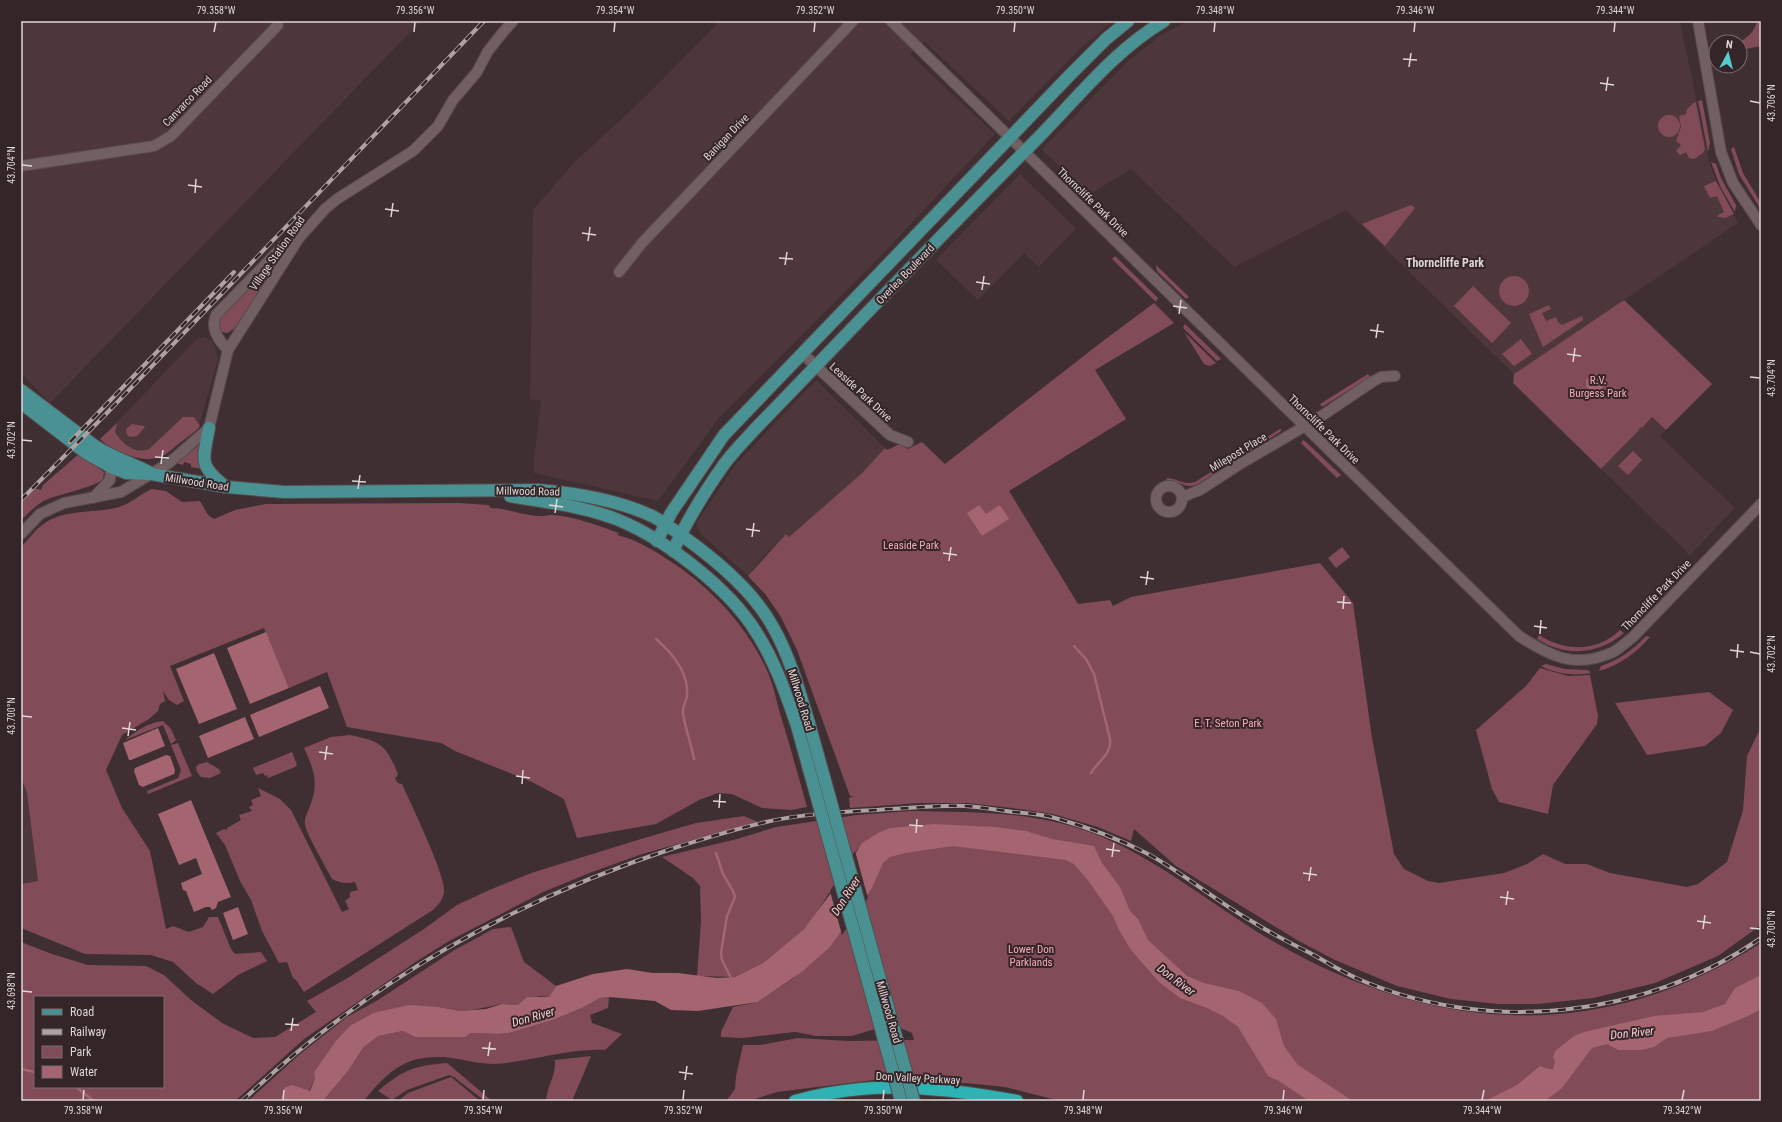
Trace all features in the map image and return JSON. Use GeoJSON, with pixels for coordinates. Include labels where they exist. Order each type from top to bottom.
{"type":"FeatureCollection","features":[{"type":"Feature","properties":{"kind":"highway","name":"Don Valley Parkway"},"geometry":{"type":"LineString","coordinates":[[795,1101],[861,1088],[889,1087],[982,1095],[1017,1101]]}},
{"type":"Feature","properties":{"kind":"main road","name":"Overlea Boulevard"},"geometry":{"type":"LineString","coordinates":[[656,541],[684,494],[724,435],[1085,60],[1128,21]]}},
{"type":"Feature","properties":{"kind":"main road","name":"Overlea Boulevard"},"geometry":{"type":"LineString","coordinates":[[673,552],[705,493],[726,462],[756,428],[1088,84],[1126,48],[1164,21]]}},
{"type":"Feature","properties":{"kind":"main road","name":"Millwood Road"},"geometry":{"type":"LineString","coordinates":[[21,390],[95,446],[108,454],[130,462],[151,474]]}},
{"type":"Feature","properties":{"kind":"main road","name":"Millwood Road"},"geometry":{"type":"LineString","coordinates":[[21,403],[86,453],[111,467],[126,473],[151,474],[227,487],[284,492],[539,490],[566,492],[628,508],[654,517],[710,556],[748,592],[773,626],[794,672],[914,1101]]}},
{"type":"Feature","properties":{"kind":"main road"},"geometry":{"type":"LineString","coordinates":[[209,428],[204,463],[209,472],[227,487]]}},
{"type":"Feature","properties":{"kind":"main road","name":"Millwood Road"},"geometry":{"type":"LineString","coordinates":[[483,491],[556,503],[615,519],[640,530],[701,572],[733,601],[756,632],[781,679],[797,726],[901,1101]]}},
{"type":"Feature","properties":{"kind":"street","name":"Village Station Road"},"geometry":{"type":"LineString","coordinates":[[209,428],[228,350],[237,333],[299,238],[325,209],[337,199],[413,151],[438,126],[453,100],[477,72],[488,52],[504,30],[513,21]]}},
{"type":"Feature","properties":{"kind":"street","name":"Banigan Drive"},"geometry":{"type":"LineString","coordinates":[[619,272],[642,243],[853,21]]}},
{"type":"Feature","properties":{"kind":"street","name":"Thorncliffe Park Drive"},"geometry":{"type":"LineString","coordinates":[[891,21],[1023,152],[1519,636],[1542,651],[1563,659],[1587,660],[1612,653],[1634,637],[1761,504]]}},
{"type":"Feature","properties":{"kind":"street"},"geometry":{"type":"LineString","coordinates":[[1698,21],[1721,152],[1733,183],[1761,225]]}},
{"type":"Feature","properties":{"kind":"street","name":"Canvarco Road"},"geometry":{"type":"LineString","coordinates":[[21,166],[154,146],[171,136],[278,25]]}},
{"type":"Feature","properties":{"kind":"street"},"geometry":{"type":"LineString","coordinates":[[228,350],[223,345],[214,330],[213,322],[216,315],[283,246],[299,238]]}},
{"type":"Feature","properties":{"kind":"street","name":"Leaside Park Drive"},"geometry":{"type":"LineString","coordinates":[[802,353],[890,435],[908,442]]}},
{"type":"Feature","properties":{"kind":"street","name":"Milepost Place"},"geometry":{"type":"LineString","coordinates":[[1182,497],[1200,490],[1240,464],[1325,414],[1372,382],[1381,377],[1395,376]]}},
{"type":"Feature","properties":{"kind":"street"},"geometry":{"type":"LineString","coordinates":[[21,534],[40,514],[64,503],[121,492],[169,463],[209,428]]}},
{"type":"Feature","properties":{"kind":"street"},"geometry":{"type":"LineString","coordinates":[[93,498],[110,480],[111,467]]}},
{"type":"Feature","properties":{"kind":"shaded area"},"geometry":{"type":"Polygon","coordinates":[[[21,21],[421,21],[50,403],[21,373],[21,21]]]}},
{"type":"Feature","properties":{"kind":"shaded area"},"geometry":{"type":"Polygon","coordinates":[[[720,21],[1113,21],[1080,49],[1009,121],[924,41],[910,54],[995,134],[871,266],[718,419],[658,501],[534,473],[534,459],[541,401],[530,399],[533,210],[574,163],[643,99],[720,21]]]}},
{"type":"Feature","properties":{"kind":"shaded area"},"geometry":{"type":"Polygon","coordinates":[[[1188,21],[1680,21],[1709,162],[1716,181],[1738,223],[1514,374],[1346,210],[1234,267],[1131,169],[1089,195],[1043,151],[1043,148],[1127,62],[1161,35],[1188,21]]]}},
{"type":"Feature","properties":{"kind":"shaded area"},"geometry":{"type":"Polygon","coordinates":[[[1020,174],[1076,229],[1039,267],[1024,253],[978,300],[936,260],[1020,174]]]}},
{"type":"Feature","properties":{"kind":"shaded area"},"geometry":{"type":"Polygon","coordinates":[[[204,337],[213,342],[218,359],[198,429],[163,456],[154,459],[145,459],[122,453],[106,444],[101,439],[196,340],[204,337]]]}},
{"type":"Feature","properties":{"kind":"shaded area"},"geometry":{"type":"Polygon","coordinates":[[[816,380],[885,448],[862,473],[789,537],[786,534],[761,559],[748,576],[703,536],[698,529],[697,522],[736,464],[816,380]]]}},
{"type":"Feature","properties":{"kind":"shaded area"},"geometry":{"type":"Polygon","coordinates":[[[1651,416],[1666,430],[1660,436],[1735,508],[1690,555],[1601,469],[1651,416]]]}},
{"type":"Feature","properties":{"kind":"shaded area"},"geometry":{"type":"Polygon","coordinates":[[[21,778],[27,793],[38,881],[21,884],[21,778]]]}},
{"type":"Feature","properties":{"kind":"green space"},"geometry":{"type":"Polygon","coordinates":[[[1757,21],[1759,21],[1761,46],[1748,48],[1748,36],[1755,28],[1757,21]]]}},
{"type":"Feature","properties":{"kind":"green space"},"geometry":{"type":"Polygon","coordinates":[[[1702,100],[1710,143],[1708,152],[1698,101],[1702,100]]]}},
{"type":"Feature","properties":{"kind":"green space"},"geometry":{"type":"Polygon","coordinates":[[[1695,102],[1705,149],[1703,153],[1694,159],[1689,158],[1686,152],[1680,155],[1676,151],[1681,145],[1676,141],[1681,127],[1679,116],[1686,114],[1687,109],[1695,102]]]}},
{"type":"Feature","properties":{"kind":"green space"},"geometry":{"type":"Polygon","coordinates":[[[1669,115],[1677,118],[1680,126],[1677,134],[1669,137],[1661,134],[1658,126],[1661,118],[1669,115]]]}},
{"type":"Feature","properties":{"kind":"green space"},"geometry":{"type":"Polygon","coordinates":[[[1734,147],[1743,173],[1761,203],[1761,210],[1739,174],[1731,149],[1734,147]]]}},
{"type":"Feature","properties":{"kind":"green space"},"geometry":{"type":"Polygon","coordinates":[[[1711,162],[1716,164],[1721,178],[1736,205],[1735,212],[1721,188],[1711,162]]]}},
{"type":"Feature","properties":{"kind":"green space"},"geometry":{"type":"Polygon","coordinates":[[[1716,181],[1734,214],[1725,218],[1718,217],[1718,215],[1724,212],[1717,196],[1710,198],[1704,186],[1716,181]]]}},
{"type":"Feature","properties":{"kind":"green space"},"geometry":{"type":"Polygon","coordinates":[[[1411,205],[1415,208],[1385,246],[1362,224],[1411,205]]]}},
{"type":"Feature","properties":{"kind":"green space"},"geometry":{"type":"Polygon","coordinates":[[[284,249],[286,252],[234,329],[227,333],[219,331],[216,321],[284,249]]]}},
{"type":"Feature","properties":{"kind":"green space"},"geometry":{"type":"Polygon","coordinates":[[[1115,256],[1158,298],[1156,302],[1112,259],[1115,256]]]}},
{"type":"Feature","properties":{"kind":"green space"},"geometry":{"type":"Polygon","coordinates":[[[1156,265],[1189,297],[1186,299],[1157,271],[1156,265]]]}},
{"type":"Feature","properties":{"kind":"green space"},"geometry":{"type":"Polygon","coordinates":[[[1514,276],[1525,280],[1529,291],[1525,302],[1514,306],[1503,302],[1499,291],[1503,280],[1514,276]]]}},
{"type":"Feature","properties":{"kind":"green space"},"geometry":{"type":"Polygon","coordinates":[[[1473,286],[1511,323],[1492,343],[1454,306],[1473,286]]]}},
{"type":"Feature","properties":{"kind":"green space","name":"R.V. Burgess Park"},"geometry":{"type":"Polygon","coordinates":[[[1624,300],[1712,384],[1666,430],[1652,417],[1642,428],[1640,427],[1639,430],[1601,469],[1513,383],[1514,374],[1624,300]]]}},
{"type":"Feature","properties":{"kind":"green space","name":"E. T. Seton Park"},"geometry":{"type":"Polygon","coordinates":[[[1154,303],[1174,323],[1095,370],[1126,419],[1009,491],[1078,604],[1110,600],[1113,606],[1131,597],[1320,563],[1353,603],[1372,738],[1394,854],[1404,869],[1428,881],[1439,883],[1504,873],[1527,864],[1543,854],[1565,864],[1587,864],[1610,873],[1687,887],[1698,884],[1727,862],[1743,810],[1747,756],[1761,727],[1761,925],[1718,956],[1655,983],[1593,998],[1538,1004],[1498,1004],[1451,999],[1397,986],[1335,960],[1297,940],[1176,866],[1134,829],[1131,841],[1098,827],[1053,814],[968,803],[918,803],[850,808],[849,798],[854,796],[850,796],[797,650],[781,617],[766,595],[748,576],[786,534],[789,537],[862,473],[885,448],[887,450],[900,444],[908,449],[922,442],[945,464],[1154,303]]]}},
{"type":"Feature","properties":{"kind":"green space"},"geometry":{"type":"Polygon","coordinates":[[[1549,305],[1551,309],[1542,313],[1546,321],[1556,317],[1558,322],[1562,325],[1582,316],[1583,320],[1543,347],[1529,314],[1549,305]]]}},
{"type":"Feature","properties":{"kind":"green space"},"geometry":{"type":"Polygon","coordinates":[[[1185,324],[1221,359],[1217,361],[1183,328],[1185,324]]]}},
{"type":"Feature","properties":{"kind":"green space"},"geometry":{"type":"Polygon","coordinates":[[[1184,332],[1216,363],[1210,366],[1204,364],[1184,332]]]}},
{"type":"Feature","properties":{"kind":"green space"},"geometry":{"type":"Polygon","coordinates":[[[1521,339],[1532,354],[1514,366],[1502,354],[1521,339]]]}},
{"type":"Feature","properties":{"kind":"green space"},"geometry":{"type":"Polygon","coordinates":[[[1368,374],[1370,377],[1322,407],[1320,404],[1368,374]]]}},
{"type":"Feature","properties":{"kind":"green space"},"geometry":{"type":"Polygon","coordinates":[[[183,417],[194,417],[200,426],[179,444],[164,455],[157,458],[148,459],[130,456],[113,449],[100,439],[117,423],[115,432],[125,444],[134,449],[149,449],[183,417]]]}},
{"type":"Feature","properties":{"kind":"green space"},"geometry":{"type":"Polygon","coordinates":[[[132,424],[145,427],[137,436],[131,437],[127,435],[126,429],[132,424]]]}},
{"type":"Feature","properties":{"kind":"green space"},"geometry":{"type":"Polygon","coordinates":[[[1280,429],[1282,430],[1280,432],[1196,485],[1188,486],[1167,480],[1166,478],[1187,483],[1195,482],[1280,429]]]}},
{"type":"Feature","properties":{"kind":"green space"},"geometry":{"type":"Polygon","coordinates":[[[1303,440],[1341,475],[1337,478],[1301,443],[1303,440]]]}},
{"type":"Feature","properties":{"kind":"green space"},"geometry":{"type":"Polygon","coordinates":[[[202,443],[203,469],[191,467],[191,464],[184,462],[183,465],[176,463],[202,443]]]}},
{"type":"Feature","properties":{"kind":"green space"},"geometry":{"type":"Polygon","coordinates":[[[1633,451],[1642,460],[1628,475],[1618,466],[1633,451]]]}},
{"type":"Feature","properties":{"kind":"green space"},"geometry":{"type":"Polygon","coordinates":[[[80,453],[104,472],[103,479],[86,488],[44,501],[21,520],[21,504],[34,488],[41,490],[43,485],[80,453]]]}},
{"type":"Feature","properties":{"kind":"green space"},"geometry":{"type":"Polygon","coordinates":[[[152,489],[166,491],[182,502],[200,501],[208,515],[214,519],[235,510],[266,504],[459,503],[489,505],[490,508],[503,509],[528,515],[558,515],[585,521],[619,533],[617,535],[648,547],[669,560],[704,587],[730,613],[751,641],[768,673],[807,807],[791,810],[762,808],[732,794],[718,793],[699,800],[656,824],[577,838],[564,799],[530,781],[455,751],[441,743],[347,727],[327,672],[289,688],[264,628],[170,666],[184,701],[177,705],[169,700],[163,691],[165,701],[160,704],[158,711],[149,719],[122,735],[106,770],[122,808],[150,851],[166,929],[173,926],[189,932],[203,927],[209,917],[218,917],[231,949],[235,954],[261,952],[267,961],[238,975],[213,994],[196,983],[173,962],[151,955],[85,954],[21,928],[21,884],[38,881],[27,793],[21,778],[21,547],[39,527],[60,516],[119,507],[152,489]]]}},
{"type":"Feature","properties":{"kind":"green space"},"geometry":{"type":"Polygon","coordinates":[[[1342,547],[1350,557],[1336,568],[1328,558],[1342,547]]]}},
{"type":"Feature","properties":{"kind":"green space"},"geometry":{"type":"Polygon","coordinates":[[[1620,630],[1624,633],[1604,646],[1582,651],[1559,649],[1537,639],[1539,635],[1549,641],[1570,647],[1592,646],[1611,637],[1620,630]]]}},
{"type":"Feature","properties":{"kind":"green space"},"geometry":{"type":"Polygon","coordinates":[[[1646,636],[1650,637],[1621,662],[1599,671],[1601,666],[1614,661],[1625,654],[1646,636]]]}},
{"type":"Feature","properties":{"kind":"green space"},"geometry":{"type":"Polygon","coordinates":[[[1546,664],[1565,669],[1588,670],[1591,673],[1559,673],[1541,666],[1546,664]]]}},
{"type":"Feature","properties":{"kind":"green space"},"geometry":{"type":"Polygon","coordinates":[[[1540,668],[1568,676],[1590,675],[1598,716],[1597,724],[1553,785],[1548,814],[1499,802],[1492,789],[1476,730],[1526,686],[1540,668]]]}},
{"type":"Feature","properties":{"kind":"green space"},"geometry":{"type":"Polygon","coordinates":[[[1709,692],[1733,710],[1721,733],[1705,746],[1647,755],[1615,703],[1709,692]]]}},
{"type":"Feature","properties":{"kind":"green space"},"geometry":{"type":"Polygon","coordinates":[[[163,721],[171,729],[176,740],[171,744],[163,725],[125,740],[133,733],[153,723],[163,721]]]}},
{"type":"Feature","properties":{"kind":"green space"},"geometry":{"type":"Polygon","coordinates":[[[350,735],[376,742],[386,750],[398,774],[395,779],[398,783],[402,784],[434,856],[440,872],[444,892],[441,900],[433,910],[304,992],[293,978],[287,962],[279,963],[262,931],[251,900],[240,881],[225,845],[216,833],[224,829],[227,830],[227,828],[241,820],[239,815],[252,811],[249,807],[253,805],[251,800],[261,796],[258,788],[280,799],[291,810],[342,912],[349,909],[345,901],[350,897],[350,892],[358,890],[355,882],[343,883],[332,879],[306,828],[305,819],[315,788],[315,781],[310,762],[304,748],[331,737],[350,735]]]}},
{"type":"Feature","properties":{"kind":"green space"},"geometry":{"type":"Polygon","coordinates":[[[178,743],[192,776],[148,794],[147,791],[178,778],[181,770],[171,745],[178,743]]]}},
{"type":"Feature","properties":{"kind":"green space"},"geometry":{"type":"Polygon","coordinates":[[[292,752],[297,765],[295,767],[268,778],[267,775],[265,776],[263,773],[256,775],[253,768],[292,752]]]}},
{"type":"Feature","properties":{"kind":"green space"},"geometry":{"type":"Polygon","coordinates":[[[207,762],[219,769],[221,773],[210,778],[201,777],[197,772],[196,767],[200,763],[207,762]]]}},
{"type":"Feature","properties":{"kind":"green space","name":"Lower Don Parklands"},"geometry":{"type":"Polygon","coordinates":[[[910,811],[977,812],[1022,816],[1065,824],[1087,831],[1112,841],[1137,854],[1183,882],[1252,929],[1337,974],[1397,996],[1458,1010],[1519,1015],[1580,1012],[1641,999],[1701,976],[1761,943],[1761,1101],[1060,1101],[1005,1087],[925,1080],[882,1079],[777,1092],[749,1101],[726,1101],[735,1089],[736,1076],[743,1045],[760,1045],[798,1038],[849,1041],[914,1040],[912,1033],[898,1027],[875,1029],[852,1036],[816,1036],[795,1032],[742,1038],[721,1037],[721,1032],[733,1007],[758,1002],[792,979],[818,958],[859,847],[813,918],[804,929],[763,963],[735,977],[697,976],[701,921],[700,886],[693,878],[662,857],[737,839],[776,827],[857,815],[910,811]]]}},
{"type":"Feature","properties":{"kind":"green space"},"geometry":{"type":"Polygon","coordinates":[[[744,816],[758,822],[642,854],[592,872],[543,892],[449,941],[417,961],[304,1039],[235,1101],[21,1101],[21,942],[52,954],[88,965],[146,966],[164,975],[191,1000],[222,1023],[253,1038],[275,1037],[316,1012],[307,1001],[346,979],[424,929],[457,905],[531,873],[696,823],[744,816]]]}},
{"type":"Feature","properties":{"kind":"green space"},"geometry":{"type":"Polygon","coordinates":[[[511,927],[524,962],[556,986],[549,997],[539,996],[518,1005],[502,1004],[472,1010],[460,1011],[439,1007],[373,1013],[351,1025],[314,1072],[315,1078],[309,1091],[282,1098],[283,1101],[248,1101],[299,1055],[347,1017],[378,1000],[453,951],[493,929],[511,927]]]}},
{"type":"Feature","properties":{"kind":"green space"},"geometry":{"type":"Polygon","coordinates":[[[609,997],[608,1008],[590,1015],[592,1023],[622,1034],[605,1050],[577,1051],[522,1061],[494,1064],[443,1057],[422,1058],[402,1065],[394,1070],[381,1081],[364,1101],[323,1101],[348,1071],[365,1046],[377,1036],[403,1031],[415,1037],[470,1033],[509,1033],[553,1020],[582,1008],[600,998],[609,997]]]}},
{"type":"Feature","properties":{"kind":"green space"},"geometry":{"type":"Polygon","coordinates":[[[591,1056],[572,1101],[546,1101],[554,1071],[555,1060],[591,1056]]]}},
{"type":"Feature","properties":{"kind":"green space"},"geometry":{"type":"Polygon","coordinates":[[[447,1063],[491,1100],[497,1101],[485,1101],[454,1077],[449,1075],[407,1090],[392,1100],[378,1091],[403,1073],[417,1067],[447,1063]]]}},
{"type":"Feature","properties":{"kind":"green space"},"geometry":{"type":"Polygon","coordinates":[[[451,1077],[480,1101],[398,1101],[408,1093],[451,1077]]]}},
{"type":"Feature","properties":{"kind":"water"},"geometry":{"type":"Polygon","coordinates":[[[1595,374],[1599,375],[1603,379],[1603,387],[1599,391],[1595,392],[1591,391],[1587,387],[1586,383],[1587,379],[1591,375],[1595,374]]]}},
{"type":"Feature","properties":{"kind":"water"},"geometry":{"type":"Polygon","coordinates":[[[979,505],[986,514],[1000,505],[1009,519],[982,536],[967,513],[979,505]]]}},
{"type":"Feature","properties":{"kind":"water"},"geometry":{"type":"Polygon","coordinates":[[[266,632],[289,688],[250,704],[227,648],[266,632]]]}},
{"type":"Feature","properties":{"kind":"water"},"geometry":{"type":"Polygon","coordinates":[[[214,653],[237,709],[199,724],[176,669],[214,653]]]}},
{"type":"Feature","properties":{"kind":"water"},"geometry":{"type":"Polygon","coordinates":[[[320,686],[329,708],[259,737],[250,715],[320,686]]]}},
{"type":"Feature","properties":{"kind":"water"},"geometry":{"type":"Polygon","coordinates":[[[245,717],[254,739],[208,758],[199,736],[245,717]]]}},
{"type":"Feature","properties":{"kind":"water"},"geometry":{"type":"Polygon","coordinates":[[[158,728],[165,746],[129,760],[123,743],[158,728]]]}},
{"type":"Feature","properties":{"kind":"water"},"geometry":{"type":"Polygon","coordinates":[[[166,755],[170,756],[175,770],[174,774],[143,787],[139,785],[134,771],[135,768],[166,755]]]}},
{"type":"Feature","properties":{"kind":"water"},"geometry":{"type":"Polygon","coordinates":[[[191,800],[231,897],[218,902],[216,908],[212,910],[210,907],[206,907],[194,912],[186,891],[183,890],[181,883],[202,874],[196,858],[179,865],[158,814],[191,800]]]}},
{"type":"Feature","properties":{"kind":"water","name":"Don River"},"geometry":{"type":"Polygon","coordinates":[[[934,824],[995,827],[1026,831],[1052,839],[1094,846],[1102,863],[1120,887],[1130,911],[1138,919],[1148,940],[1187,976],[1204,983],[1239,991],[1262,1003],[1276,1019],[1284,1046],[1298,1065],[1353,1101],[1309,1101],[1279,1081],[1268,1076],[1238,1027],[1223,1016],[1207,1008],[1180,998],[1159,982],[1131,950],[1119,930],[1113,916],[1087,879],[1074,864],[1066,860],[953,846],[905,853],[890,857],[883,863],[872,888],[830,947],[803,971],[758,1002],[698,1011],[671,1010],[655,1001],[609,997],[600,998],[582,1008],[553,1020],[509,1033],[470,1033],[465,1037],[415,1037],[403,1031],[378,1036],[364,1047],[348,1071],[323,1101],[283,1101],[282,1098],[284,1088],[292,1085],[310,1091],[315,1078],[314,1072],[336,1041],[351,1025],[373,1013],[409,1005],[439,1007],[460,1011],[486,1009],[502,1004],[518,1005],[527,997],[549,997],[556,986],[593,974],[627,969],[653,973],[678,973],[717,978],[735,977],[763,963],[804,929],[831,893],[862,843],[878,833],[890,828],[934,824]]]}},
{"type":"Feature","properties":{"kind":"water"},"geometry":{"type":"Polygon","coordinates":[[[238,907],[248,934],[233,940],[223,913],[238,907]]]}},
{"type":"Feature","properties":{"kind":"water","name":"Don River"},"geometry":{"type":"Polygon","coordinates":[[[1761,975],[1761,1009],[1750,1015],[1712,1031],[1667,1038],[1654,1047],[1641,1050],[1618,1050],[1607,1044],[1592,1048],[1562,1088],[1545,1101],[1485,1101],[1517,1085],[1540,1066],[1553,1070],[1555,1060],[1553,1058],[1555,1051],[1574,1036],[1584,1032],[1654,1016],[1703,1012],[1725,1004],[1735,988],[1761,975]]]}},
{"type":"Feature","properties":{"kind":"pier"},"geometry":{"type":"Polygon","coordinates":[[[855,851],[868,898],[842,935],[830,891],[855,851]]]}},
{"type":"Feature","properties":{"kind":"waterway"},"geometry":{"type":"LineString","coordinates":[[656,639],[668,650],[678,664],[685,679],[687,695],[683,713],[694,759]]}},
{"type":"Feature","properties":{"kind":"waterway"},"geometry":{"type":"LineString","coordinates":[[1074,646],[1086,659],[1094,674],[1110,739],[1107,753],[1091,773]]}},
{"type":"Feature","properties":{"kind":"waterway"},"geometry":{"type":"LineString","coordinates":[[716,853],[723,874],[735,897],[727,916],[721,953],[722,960],[732,980]]}},
{"type":"Feature","properties":{"kind":"waterway"},"geometry":{"type":"LineString","coordinates":[[21,1069],[34,1072]]}},
{"type":"Feature","properties":{"kind":"waterway"},"geometry":{"type":"LineString","coordinates":[[77,1088],[94,1101]]}},
{"type":"Feature","properties":{"kind":"railway"},"geometry":{"type":"LineString","coordinates":[[21,500],[105,415],[484,21]]}},
{"type":"Feature","properties":{"kind":"railway"},"geometry":{"type":"LineString","coordinates":[[70,442],[234,272]]}},
{"type":"Feature","properties":{"kind":"railway"},"geometry":{"type":"LineString","coordinates":[[242,1101],[290,1058],[340,1018],[392,982],[445,949],[500,919],[616,868],[677,847],[766,822],[812,815],[927,807],[965,806],[1040,815],[1091,829],[1148,854],[1260,926],[1356,978],[1406,996],[1457,1007],[1510,1012],[1563,1010],[1616,1001],[1667,986],[1716,965],[1761,938]]}},
{"type":"Feature","properties":{"kind":"district","name":"Thorncliffe Park"},"geometry":{"type":"Point","coordinates":[1445,263]}},
{"type":"Feature","properties":{"kind":"park label","name":"Leaside Park"},"geometry":{"type":"Point","coordinates":[911,545]}}]}
